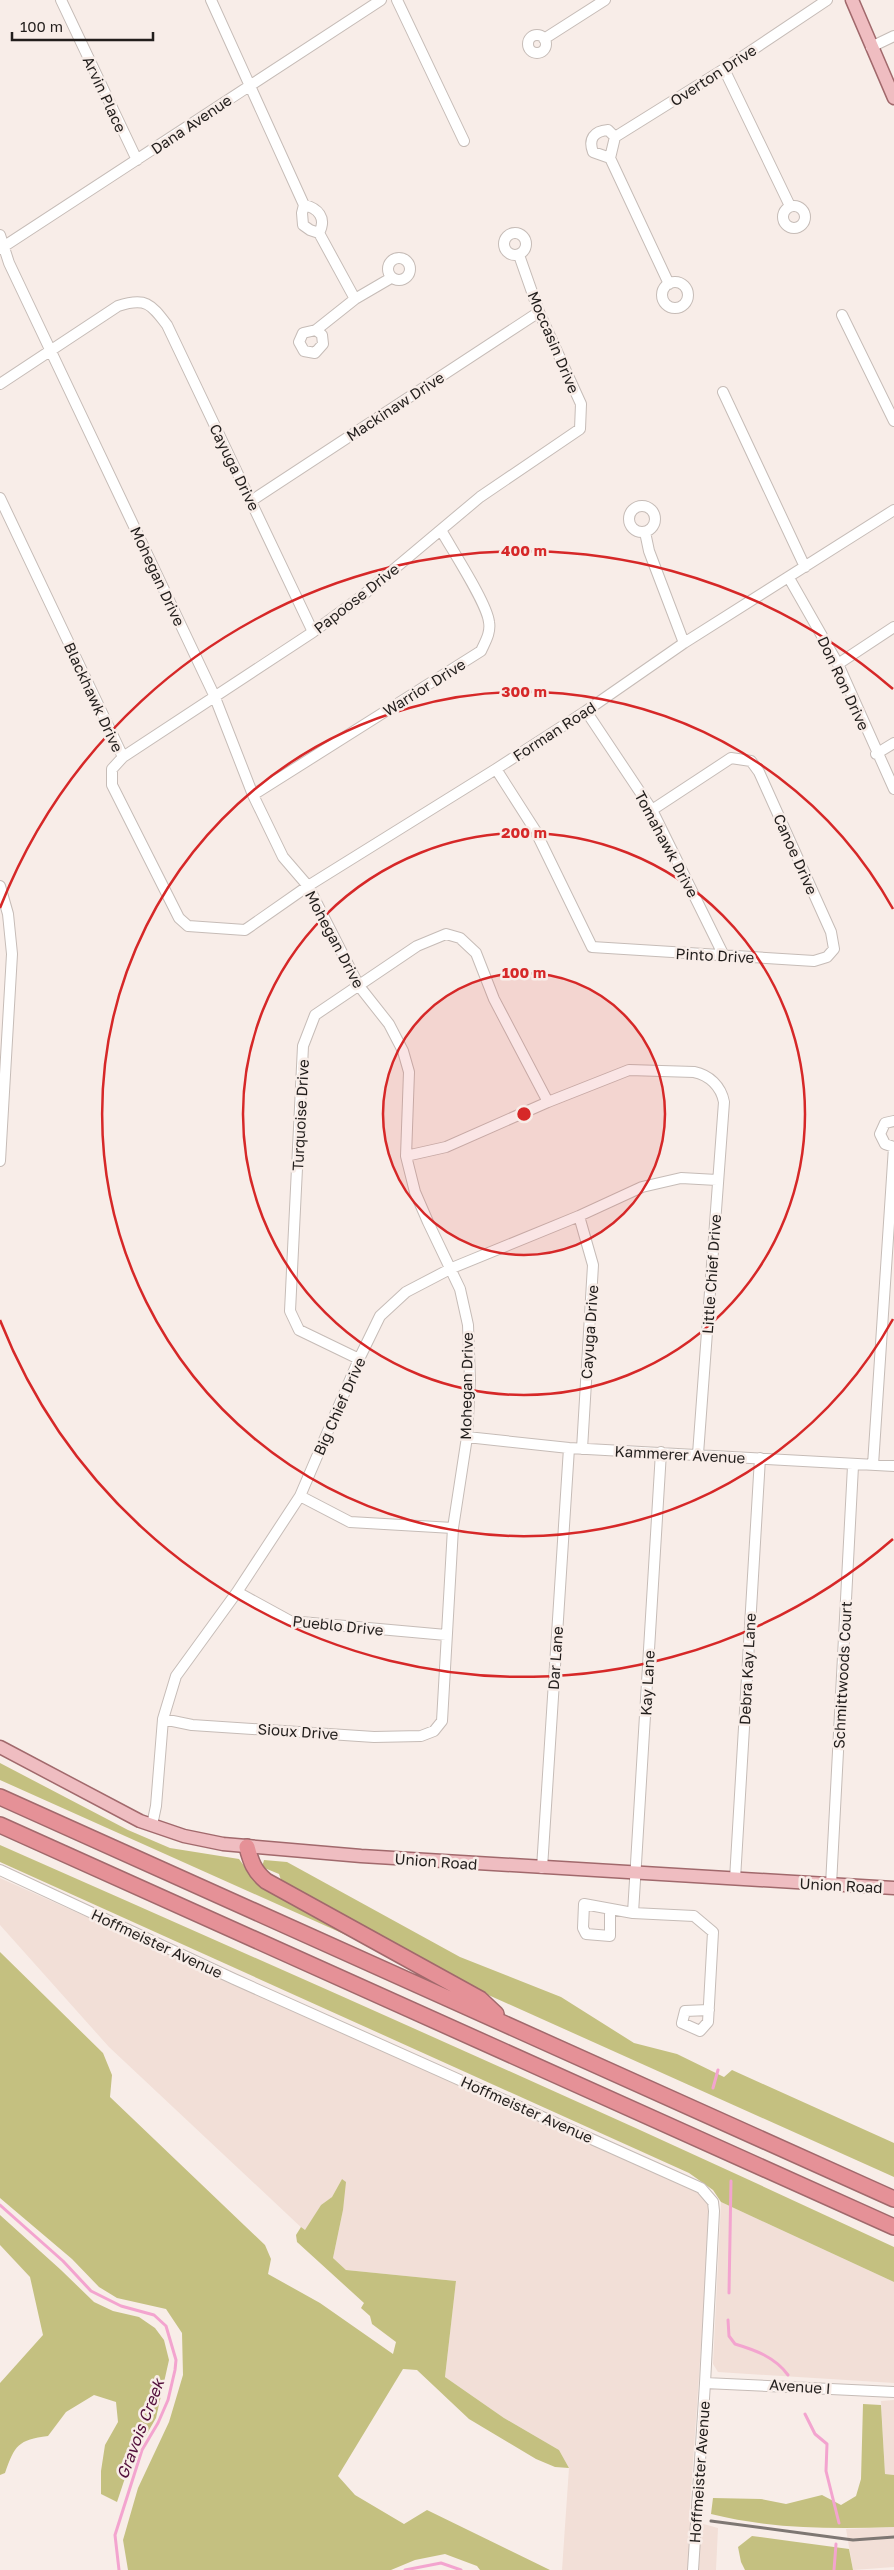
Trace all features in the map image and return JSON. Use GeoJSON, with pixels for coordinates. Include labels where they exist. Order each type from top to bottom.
{"type":"FeatureCollection","features":[{"type":"Feature","properties":{"kind":"highway"},"geometry":{"type":"LineString","coordinates":[[0,1797],[505,2022],[894,2199]]}},
{"type":"Feature","properties":{"kind":"highway"},"geometry":{"type":"LineString","coordinates":[[0,1825],[894,2227]]}},
{"type":"Feature","properties":{"kind":"highway"},"geometry":{"type":"LineString","coordinates":[[247,1847],[256,1873],[266,1881],[480,1999],[505,2022]]}},
{"type":"Feature","properties":{"kind":"main road"},"geometry":{"type":"LineString","coordinates":[[852,0],[894,98]]}},
{"type":"Feature","properties":{"kind":"main road","name":"Union Road"},"geometry":{"type":"LineString","coordinates":[[0,1747],[105,1804],[152,1825],[202,1840],[247,1847],[542,1868],[894,1888]]}},
{"type":"Feature","properties":{"kind":"street","name":"Arvin Place"},"geometry":{"type":"LineString","coordinates":[[61,0],[137,160]]}},
{"type":"Feature","properties":{"kind":"street"},"geometry":{"type":"LineString","coordinates":[[210,0],[304,205],[302,213],[303,225],[318,233],[355,299]]}},
{"type":"Feature","properties":{"kind":"street","name":"Dana Avenue"},"geometry":{"type":"LineString","coordinates":[[2,248],[381,0]]}},
{"type":"Feature","properties":{"kind":"street"},"geometry":{"type":"LineString","coordinates":[[397,0],[464,141]]}},
{"type":"Feature","properties":{"kind":"street"},"geometry":{"type":"LineString","coordinates":[[544,39],[605,0]]}},
{"type":"Feature","properties":{"kind":"street","name":"Overton Drive"},"geometry":{"type":"LineString","coordinates":[[616,137],[724,69],[827,0]]}},
{"type":"Feature","properties":{"kind":"street"},"geometry":{"type":"LineString","coordinates":[[871,47],[894,36]]}},
{"type":"Feature","properties":{"kind":"street"},"geometry":{"type":"LineString","coordinates":[[724,69],[790,206]]}},
{"type":"Feature","properties":{"kind":"street"},"geometry":{"type":"LineString","coordinates":[[610,158],[593,152],[590,145],[592,136],[600,131],[608,130],[616,137],[610,158],[669,284]]}},
{"type":"Feature","properties":{"kind":"street"},"geometry":{"type":"LineString","coordinates":[[304,205],[318,209],[320,212],[322,219],[318,233]]}},
{"type":"Feature","properties":{"kind":"street","name":"Mohegan Drive"},"geometry":{"type":"LineString","coordinates":[[0,235],[2,248],[214,695],[253,795],[283,857],[308,886],[359,986],[389,1024],[403,1051],[409,1072],[406,1156],[415,1192],[437,1242],[452,1268],[460,1289],[468,1325],[470,1380],[467,1437],[453,1528],[446,1635],[444,1706],[442,1721],[434,1732]]}},
{"type":"Feature","properties":{"kind":"street","name":"Moccasin Drive"},"geometry":{"type":"LineString","coordinates":[[520,255],[539,312],[581,404],[580,429]]}},
{"type":"Feature","properties":{"kind":"street"},"geometry":{"type":"LineString","coordinates":[[316,330],[355,299],[391,278]]}},
{"type":"Feature","properties":{"kind":"street","name":"Cayuga Drive"},"geometry":{"type":"LineString","coordinates":[[50,350],[118,306],[134,301],[152,305],[167,326],[313,632]]}},
{"type":"Feature","properties":{"kind":"street","name":"Mackinaw Drive"},"geometry":{"type":"LineString","coordinates":[[251,500],[539,312]]}},
{"type":"Feature","properties":{"kind":"street"},"geometry":{"type":"LineString","coordinates":[[842,315],[894,421]]}},
{"type":"Feature","properties":{"kind":"street"},"geometry":{"type":"LineString","coordinates":[[0,384],[50,350]]}},
{"type":"Feature","properties":{"kind":"street"},"geometry":{"type":"LineString","coordinates":[[723,392],[805,566]]}},
{"type":"Feature","properties":{"kind":"street","name":"Papoose Drive"},"geometry":{"type":"LineString","coordinates":[[123,757],[214,695],[313,632],[362,596],[480,497],[580,429]]}},
{"type":"Feature","properties":{"kind":"street","name":"Blackhawk Drive"},"geometry":{"type":"LineString","coordinates":[[0,498],[123,757],[112,769],[112,786],[179,918],[188,926],[208,929]]}},
{"type":"Feature","properties":{"kind":"street","name":"Forman Road"},"geometry":{"type":"LineString","coordinates":[[208,929],[246,930],[308,886],[496,769],[586,711],[684,643],[894,510]]}},
{"type":"Feature","properties":{"kind":"street","name":"Warrior Drive"},"geometry":{"type":"LineString","coordinates":[[253,795],[480,651],[489,634],[489,621],[474,588],[441,530]]}},
{"type":"Feature","properties":{"kind":"street"},"geometry":{"type":"LineString","coordinates":[[644,532],[684,643]]}},
{"type":"Feature","properties":{"kind":"street","name":"Don Ron Drive"},"geometry":{"type":"LineString","coordinates":[[789,578],[838,664],[876,754],[894,789]]}},
{"type":"Feature","properties":{"kind":"street"},"geometry":{"type":"LineString","coordinates":[[838,664],[894,627]]}},
{"type":"Feature","properties":{"kind":"street","name":"Tomahawk Drive"},"geometry":{"type":"LineString","coordinates":[[586,711],[652,810],[724,956]]}},
{"type":"Feature","properties":{"kind":"street"},"geometry":{"type":"LineString","coordinates":[[876,754],[894,743]]}},
{"type":"Feature","properties":{"kind":"street","name":"Canoe Drive"},"geometry":{"type":"LineString","coordinates":[[652,810],[731,758],[751,761],[759,772],[831,932],[834,949]]}},
{"type":"Feature","properties":{"kind":"street","name":"Pinto Drive"},"geometry":{"type":"LineString","coordinates":[[496,769],[535,830],[592,947],[814,961],[827,957],[834,949]]}},
{"type":"Feature","properties":{"kind":"street"},"geometry":{"type":"LineString","coordinates":[[0,886],[8,914],[11,935],[9,998],[3,1063],[0,1161]]}},
{"type":"Feature","properties":{"kind":"street","name":"Turquoise Drive"},"geometry":{"type":"LineString","coordinates":[[359,1359],[299,1330],[290,1310],[303,1046],[315,1015],[417,946],[432,938],[446,934],[460,938],[470,945],[476,953],[499,1008],[548,1102]]}},
{"type":"Feature","properties":{"kind":"street","name":"Little Chief Drive"},"geometry":{"type":"LineString","coordinates":[[548,1102],[629,1070],[701,1074],[715,1083],[723,1095],[698,1454]]}},
{"type":"Feature","properties":{"kind":"street"},"geometry":{"type":"LineString","coordinates":[[406,1156],[446,1147],[548,1102]]}},
{"type":"Feature","properties":{"kind":"street"},"geometry":{"type":"LineString","coordinates":[[873,1465],[894,1147],[885,1144],[880,1134],[885,1123],[894,1121]]}},
{"type":"Feature","properties":{"kind":"street","name":"Big Chief Drive"},"geometry":{"type":"LineString","coordinates":[[152,1825],[156,1806],[163,1719],[176,1676],[237,1592],[300,1496],[359,1359],[380,1316],[406,1292],[452,1268],[579,1216],[642,1186],[681,1178],[717,1180]]}},
{"type":"Feature","properties":{"kind":"street","name":"Cayuga Drive"},"geometry":{"type":"LineString","coordinates":[[579,1216],[593,1265],[582,1449]]}},
{"type":"Feature","properties":{"kind":"street","name":"Kammerer Avenue"},"geometry":{"type":"LineString","coordinates":[[467,1437],[582,1449],[698,1454],[853,1466],[894,1466]]}},
{"type":"Feature","properties":{"kind":"street","name":"Dar Lane"},"geometry":{"type":"LineString","coordinates":[[542,1868],[569,1448]]}},
{"type":"Feature","properties":{"kind":"street","name":"Kay Lane"},"geometry":{"type":"LineString","coordinates":[[633,1913],[661,1452]]}},
{"type":"Feature","properties":{"kind":"street","name":"Debra Kay Lane"},"geometry":{"type":"LineString","coordinates":[[735,1879],[760,1458]]}},
{"type":"Feature","properties":{"kind":"street","name":"Schmittwoods Court"},"geometry":{"type":"LineString","coordinates":[[831,1885],[853,1466]]}},
{"type":"Feature","properties":{"kind":"street"},"geometry":{"type":"LineString","coordinates":[[300,1496],[350,1522],[453,1528]]}},
{"type":"Feature","properties":{"kind":"street","name":"Pueblo Drive"},"geometry":{"type":"LineString","coordinates":[[237,1592],[290,1621],[446,1635]]}},
{"type":"Feature","properties":{"kind":"street","name":"Sioux Drive"},"geometry":{"type":"LineString","coordinates":[[163,1719],[192,1725],[374,1736],[421,1736],[434,1732]]}},
{"type":"Feature","properties":{"kind":"street","name":"Hoffmeister Avenue"},"geometry":{"type":"LineString","coordinates":[[0,1870],[234,1978],[701,2188],[713,2202],[714,2210],[693,2570]]}},
{"type":"Feature","properties":{"kind":"street"},"geometry":{"type":"LineString","coordinates":[[610,1909],[633,1913],[694,1916],[713,1932],[709,2010]]}},
{"type":"Feature","properties":{"kind":"street","name":"Avenue I"},"geometry":{"type":"LineString","coordinates":[[705,2383],[894,2392]]}},
{"type":"Feature","properties":{"kind":"shaded area"},"geometry":{"type":"Polygon","coordinates":[[[0,1763],[128,1830],[170,1848],[239,1859],[256,1882],[364,1943],[0,1780],[0,1763]]]}},
{"type":"Feature","properties":{"kind":"shaded area"},"geometry":{"type":"Polygon","coordinates":[[[0,1845],[560,2094],[894,2247],[894,2282],[721,2202],[713,2190],[689,2173],[0,1862],[0,1845]]]}},
{"type":"Feature","properties":{"kind":"shaded area"},"geometry":{"type":"Polygon","coordinates":[[[264,1860],[287,1862],[460,1957],[561,1997],[634,2043],[677,2054],[724,2077],[732,2070],[894,2143],[894,2177],[475,1989],[281,1880],[279,1874],[262,1867],[264,1860]]]}},
{"type":"Feature","properties":{"kind":"shaded area"},"geometry":{"type":"Polygon","coordinates":[[[0,1878],[692,2188],[701,2195],[709,2205],[710,2217],[689,2520],[718,2528],[716,2570],[562,2570],[569,2468],[559,2450],[504,2418],[445,2377],[456,2281],[346,2270],[333,2258],[343,2210],[342,2179],[332,2197],[321,2205],[305,2231],[109,2047],[0,1925],[0,1878]]]}},
{"type":"Feature","properties":{"kind":"shaded area"},"geometry":{"type":"Polygon","coordinates":[[[0,1952],[103,2053],[112,2075],[110,2097],[265,2245],[271,2259],[268,2274],[320,2303],[393,2354],[396,2342],[372,2324],[370,2316],[361,2308],[364,2303],[297,2242],[296,2235],[301,2227],[305,2230],[321,2205],[332,2197],[342,2179],[346,2182],[343,2210],[333,2258],[346,2270],[456,2281],[445,2377],[504,2418],[559,2450],[569,2468],[555,2467],[536,2459],[469,2419],[417,2370],[403,2369],[338,2476],[355,2495],[404,2524],[427,2510],[550,2570],[480,2570],[477,2566],[445,2554],[415,2560],[391,2570],[128,2570],[123,2540],[138,2488],[169,2422],[183,2375],[182,2333],[166,2309],[117,2298],[99,2287],[72,2259],[0,2198],[0,1952]]]}},
{"type":"Feature","properties":{"kind":"shaded area"},"geometry":{"type":"Polygon","coordinates":[[[721,2202],[894,2282],[894,2383],[718,2372],[713,2364],[721,2202]]]}},
{"type":"Feature","properties":{"kind":"shaded area"},"geometry":{"type":"Polygon","coordinates":[[[0,2215],[94,2302],[113,2311],[139,2317],[155,2328],[164,2340],[169,2360],[156,2418],[130,2463],[117,2502],[101,2494],[101,2471],[105,2445],[118,2422],[116,2402],[94,2395],[66,2412],[48,2436],[24,2442],[19,2446],[15,2450],[5,2473],[0,2475],[0,2383],[43,2335],[30,2277],[0,2245],[0,2215]]]}},
{"type":"Feature","properties":{"kind":"shaded area"},"geometry":{"type":"Polygon","coordinates":[[[894,2400],[894,2475],[885,2474],[881,2401],[894,2400]]]}},
{"type":"Feature","properties":{"kind":"shaded area"},"geometry":{"type":"Polygon","coordinates":[[[863,2404],[881,2405],[885,2474],[894,2475],[894,2527],[802,2527],[756,2523],[711,2514],[713,2498],[761,2499],[786,2504],[822,2495],[841,2505],[856,2496],[861,2479],[863,2404]]]}},
{"type":"Feature","properties":{"kind":"shaded area"},"geometry":{"type":"Polygon","coordinates":[[[894,2527],[894,2567],[853,2570],[846,2529],[894,2527]]]}},
{"type":"Feature","properties":{"kind":"shaded area"},"geometry":{"type":"Polygon","coordinates":[[[752,2536],[849,2549],[853,2570],[745,2570],[738,2547],[752,2536]]]}},
{"type":"Feature","properties":{"kind":"waterway"},"geometry":{"type":"LineString","coordinates":[[713,2088],[718,2070]]}},
{"type":"Feature","properties":{"kind":"waterway"},"geometry":{"type":"LineString","coordinates":[[729,2293],[731,2181]]}},
{"type":"Feature","properties":{"kind":"waterway","name":"Gravois Creek"},"geometry":{"type":"LineString","coordinates":[[0,2205],[63,2261],[91,2291],[121,2306],[154,2315],[166,2326],[176,2360],[175,2370],[168,2400],[158,2423],[142,2450],[115,2535],[119,2570]]}},
{"type":"Feature","properties":{"kind":"waterway"},"geometry":{"type":"LineString","coordinates":[[728,2320],[729,2336],[735,2344],[771,2359],[788,2375]]}},
{"type":"Feature","properties":{"kind":"waterway"},"geometry":{"type":"LineString","coordinates":[[805,2414],[815,2434],[827,2444],[826,2471],[839,2523]]}},
{"type":"Feature","properties":{"kind":"waterway"},"geometry":{"type":"LineString","coordinates":[[834,2570],[836,2544]]}},
{"type":"Feature","properties":{"kind":"waterway","name":"Gravois Creek"},"geometry":{"type":"LineString","coordinates":[[405,2570],[441,2563],[461,2570]]}},
{"type":"Feature","properties":{"kind":"railway"},"geometry":{"type":"LineString","coordinates":[[711,2521],[853,2540],[894,2537]]}}]}
